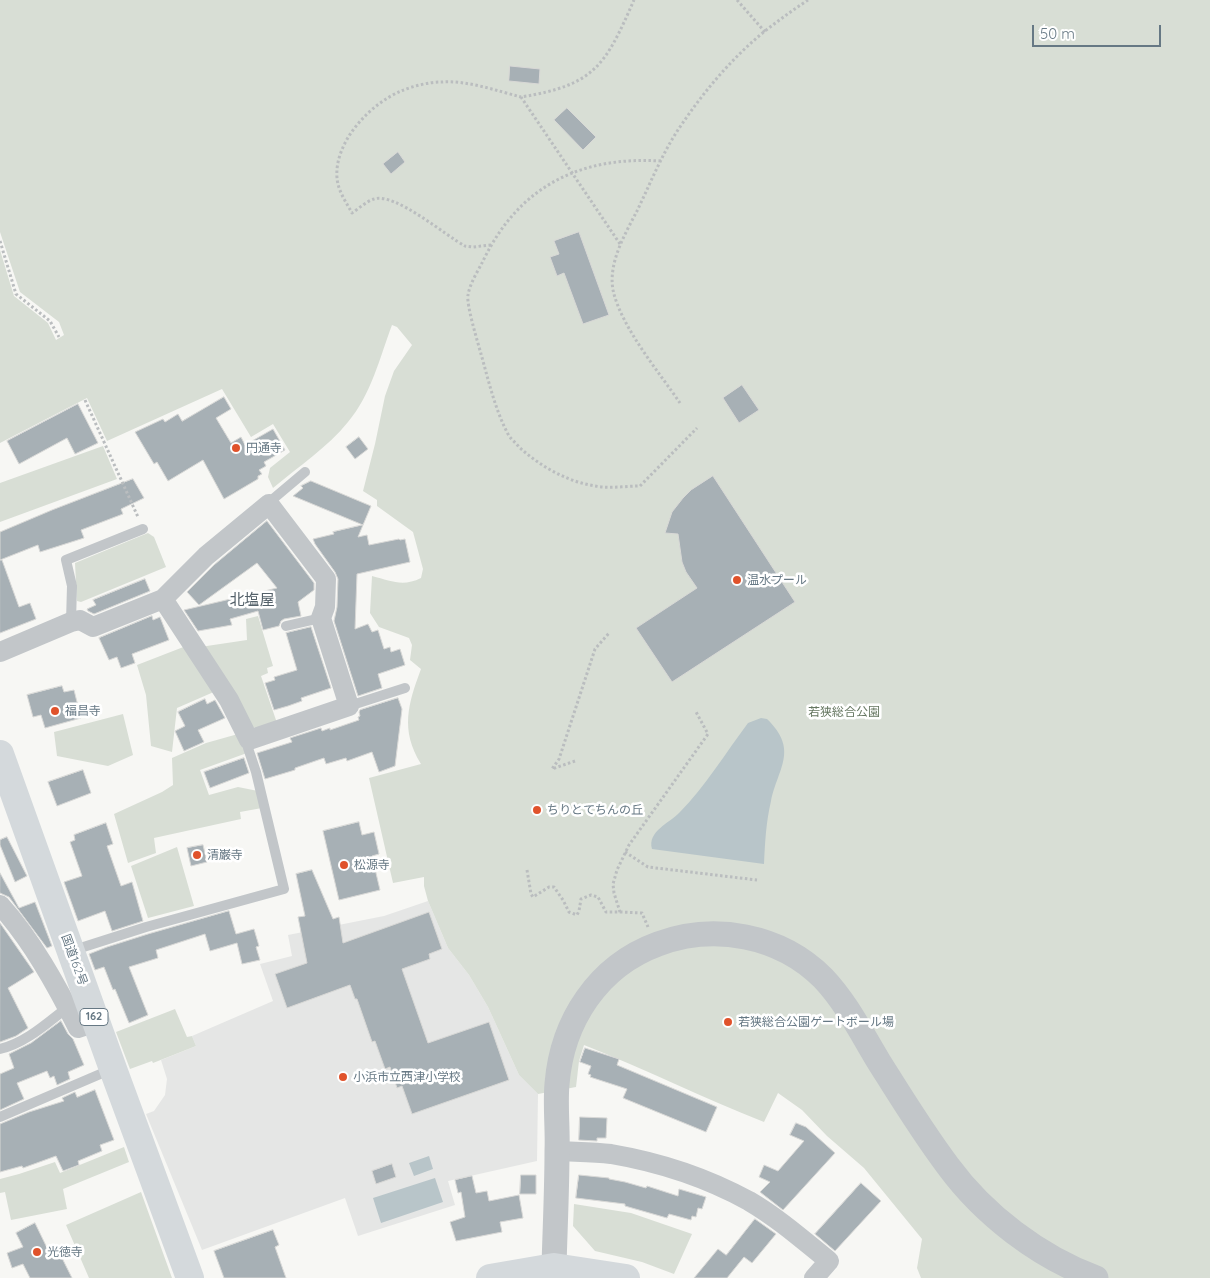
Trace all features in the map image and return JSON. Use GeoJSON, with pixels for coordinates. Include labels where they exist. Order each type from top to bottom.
{"type":"FeatureCollection","features":[{"type":"Feature","properties":{"kind":"main road","name":"国道162号"},"geometry":{"type":"LineString","coordinates":[[0,754],[190,1278]]}},
{"type":"Feature","properties":{"kind":"main road"},"geometry":{"type":"LineString","coordinates":[[490,1278],[554,1267],[626,1278]]}},
{"type":"Feature","properties":{"kind":"street"},"geometry":{"type":"LineString","coordinates":[[0,652],[71,622],[80,620],[93,627],[163,599],[206,556],[270,504],[326,579],[325,607],[322,618],[349,706],[249,740],[228,700],[163,599]]}},
{"type":"Feature","properties":{"kind":"street"},"geometry":{"type":"LineString","coordinates":[[0,905],[32,946],[68,1007],[78,1028],[96,1022]]}},
{"type":"Feature","properties":{"kind":"street"},"geometry":{"type":"LineString","coordinates":[[554,1267],[558,1151],[557,1084],[563,1046],[575,1015],[590,993],[619,966],[633,956],[657,944],[680,936],[723,934],[750,937],[781,948],[801,959],[824,979],[844,1005],[905,1103],[949,1167],[974,1197],[1006,1227],[1079,1272],[1096,1278]]}},
{"type":"Feature","properties":{"kind":"street"},"geometry":{"type":"LineString","coordinates":[[558,1151],[610,1154],[658,1164],[706,1181],[749,1201],[789,1228],[829,1261],[814,1278]]}},
{"type":"Feature","properties":{"kind":"lane"},"geometry":{"type":"LineString","coordinates":[[270,504],[273,499],[305,472]]}},
{"type":"Feature","properties":{"kind":"lane"},"geometry":{"type":"LineString","coordinates":[[71,622],[72,592],[66,560],[143,529]]}},
{"type":"Feature","properties":{"kind":"lane"},"geometry":{"type":"LineString","coordinates":[[286,626],[322,618]]}},
{"type":"Feature","properties":{"kind":"lane"},"geometry":{"type":"LineString","coordinates":[[349,706],[404,688]]}},
{"type":"Feature","properties":{"kind":"lane"},"geometry":{"type":"LineString","coordinates":[[70,951],[146,927],[284,889],[256,772],[248,748],[249,740]]}},
{"type":"Feature","properties":{"kind":"lane"},"geometry":{"type":"LineString","coordinates":[[0,1049],[8,1047],[30,1035],[68,1007]]}},
{"type":"Feature","properties":{"kind":"lane"},"geometry":{"type":"LineString","coordinates":[[0,1117],[113,1069]]}},
{"type":"Feature","properties":{"kind":"path"},"geometry":{"type":"LineString","coordinates":[[491,245],[465,246],[424,218],[403,206],[382,198],[374,199],[352,213],[338,186],[337,176],[340,156],[346,140],[357,124],[380,104],[401,91],[421,85],[443,81],[521,97],[546,93],[583,79],[600,64],[610,50],[634,0]]}},
{"type":"Feature","properties":{"kind":"path"},"geometry":{"type":"LineString","coordinates":[[737,0],[765,32]]}},
{"type":"Feature","properties":{"kind":"path"},"geometry":{"type":"LineString","coordinates":[[680,403],[634,335],[618,306],[613,288],[613,272],[621,244],[661,161],[681,125],[697,103],[739,55],[765,32],[808,0]]}},
{"type":"Feature","properties":{"kind":"path"},"geometry":{"type":"LineString","coordinates":[[521,97],[621,244]]}},
{"type":"Feature","properties":{"kind":"path"},"geometry":{"type":"LineString","coordinates":[[661,161],[637,159],[611,162],[572,173],[539,191],[523,203],[491,245],[467,297],[496,407],[510,438],[533,460],[564,478],[603,487],[640,486],[697,428]]}},
{"type":"Feature","properties":{"kind":"path"},"geometry":{"type":"LineString","coordinates":[[0,241],[16,294],[50,321],[59,337]]}},
{"type":"Feature","properties":{"kind":"path"},"geometry":{"type":"LineString","coordinates":[[85,400],[143,529]]}},
{"type":"Feature","properties":{"kind":"path"},"geometry":{"type":"LineString","coordinates":[[575,761],[552,769],[559,759],[595,648],[610,632]]}},
{"type":"Feature","properties":{"kind":"path"},"geometry":{"type":"LineString","coordinates":[[620,912],[613,884],[625,852],[708,734],[695,710]]}},
{"type":"Feature","properties":{"kind":"path"},"geometry":{"type":"LineString","coordinates":[[625,852],[648,867],[757,880]]}},
{"type":"Feature","properties":{"kind":"path"},"geometry":{"type":"LineString","coordinates":[[528,870],[531,894],[533,896],[549,887],[554,887],[572,915],[577,915],[581,899],[591,896],[598,897],[606,912],[642,913]]}},
{"type":"Feature","properties":{"kind":"shaded area"},"geometry":{"type":"Polygon","coordinates":[[[761,718],[767,719],[777,730],[784,750],[784,759],[769,809],[764,864],[652,849],[651,843],[656,832],[676,816],[707,781],[748,723],[761,718]]]}},
{"type":"Feature","properties":{"kind":"shaded area","name":"小浜市立西津小学校"},"geometry":{"type":"Polygon","coordinates":[[[428,901],[448,948],[469,975],[488,1007],[519,1075],[538,1094],[537,1161],[448,1181],[455,1205],[358,1236],[345,1198],[202,1250],[146,1114],[154,1111],[165,1095],[167,1079],[161,1060],[196,1046],[192,1036],[273,1001],[260,964],[292,956],[288,935],[384,916],[428,901]]]}},
{"type":"Feature","properties":{"kind":"shaded area"},"geometry":{"type":"Polygon","coordinates":[[[429,1156],[433,1169],[414,1176],[409,1163],[429,1156]]]}},
{"type":"Feature","properties":{"kind":"shaded area"},"geometry":{"type":"Polygon","coordinates":[[[435,1178],[443,1202],[381,1223],[373,1198],[435,1178]]]}},
{"type":"Feature","properties":{"kind":"green space","name":"若狭総合公園"},"geometry":{"type":"Polygon","coordinates":[[[0,0],[1210,0],[1210,1278],[921,1278],[917,1268],[922,1239],[864,1168],[827,1136],[802,1110],[778,1093],[764,1122],[584,1045],[579,1061],[576,1087],[538,1094],[519,1075],[488,1007],[469,975],[448,948],[428,901],[424,877],[393,883],[369,778],[421,764],[410,740],[408,717],[421,669],[410,660],[412,645],[409,638],[379,627],[370,613],[372,576],[403,583],[421,578],[423,569],[413,532],[377,506],[377,500],[363,491],[385,396],[394,371],[412,345],[397,327],[392,325],[369,388],[348,422],[312,457],[273,488],[268,477],[270,468],[290,452],[273,424],[251,437],[222,389],[107,441],[87,398],[0,443],[0,250],[14,296],[48,323],[56,340],[64,335],[59,322],[20,292],[0,232],[0,0]]]}},
{"type":"Feature","properties":{"kind":"green space"},"geometry":{"type":"Polygon","coordinates":[[[103,446],[117,479],[0,522],[0,483],[103,446]]]}},
{"type":"Feature","properties":{"kind":"green space"},"geometry":{"type":"Polygon","coordinates":[[[148,533],[154,537],[166,567],[81,602],[77,601],[75,563],[148,533]]]}},
{"type":"Feature","properties":{"kind":"green space"},"geometry":{"type":"Polygon","coordinates":[[[258,616],[273,666],[267,668],[268,673],[261,676],[277,723],[259,729],[249,726],[200,647],[247,640],[246,619],[258,616]]]}},
{"type":"Feature","properties":{"kind":"green space"},"geometry":{"type":"Polygon","coordinates":[[[186,646],[216,691],[177,708],[172,752],[151,746],[146,695],[137,665],[186,646]]]}},
{"type":"Feature","properties":{"kind":"green space"},"geometry":{"type":"Polygon","coordinates":[[[123,714],[133,755],[108,766],[57,756],[54,732],[123,714]]]}},
{"type":"Feature","properties":{"kind":"green space"},"geometry":{"type":"Polygon","coordinates":[[[238,734],[247,753],[200,770],[209,795],[238,787],[258,791],[262,808],[240,812],[241,819],[154,838],[156,853],[128,863],[114,814],[173,785],[172,758],[206,743],[238,734]]]}},
{"type":"Feature","properties":{"kind":"green space"},"geometry":{"type":"Polygon","coordinates":[[[177,847],[194,906],[148,918],[131,866],[177,847]]]}},
{"type":"Feature","properties":{"kind":"green space"},"geometry":{"type":"Polygon","coordinates":[[[175,1009],[187,1037],[192,1036],[196,1046],[153,1063],[152,1061],[130,1069],[116,1032],[175,1009]]]}},
{"type":"Feature","properties":{"kind":"green space"},"geometry":{"type":"Polygon","coordinates":[[[124,1147],[129,1162],[63,1189],[67,1209],[11,1220],[5,1192],[0,1193],[0,1179],[55,1162],[60,1173],[124,1147]]]}},
{"type":"Feature","properties":{"kind":"green space"},"geometry":{"type":"Polygon","coordinates":[[[141,1192],[172,1278],[89,1278],[66,1225],[141,1192]]]}},
{"type":"Feature","properties":{"kind":"green space"},"geometry":{"type":"Polygon","coordinates":[[[574,1204],[631,1213],[692,1234],[674,1274],[642,1262],[595,1251],[573,1226],[574,1204]]]}},
{"type":"Feature","properties":{"kind":"building"},"geometry":{"type":"Polygon","coordinates":[[[510,66],[540,69],[539,84],[509,81],[510,66]]]}},
{"type":"Feature","properties":{"kind":"building"},"geometry":{"type":"Polygon","coordinates":[[[567,108],[596,137],[583,150],[554,120],[567,108]]]}},
{"type":"Feature","properties":{"kind":"building"},"geometry":{"type":"Polygon","coordinates":[[[398,152],[405,162],[391,174],[383,164],[398,152]]]}},
{"type":"Feature","properties":{"kind":"building"},"geometry":{"type":"Polygon","coordinates":[[[579,232],[609,315],[583,324],[564,273],[557,276],[550,257],[559,254],[554,241],[579,232]]]}},
{"type":"Feature","properties":{"kind":"building"},"geometry":{"type":"Polygon","coordinates":[[[742,385],[759,410],[739,423],[723,398],[742,385]]]}},
{"type":"Feature","properties":{"kind":"building","name":"円通寺"},"geometry":{"type":"Polygon","coordinates":[[[224,397],[231,409],[216,418],[231,443],[241,437],[245,445],[273,429],[285,450],[264,462],[266,466],[259,470],[262,474],[258,476],[258,479],[224,499],[203,460],[168,481],[157,462],[154,464],[135,432],[163,419],[165,422],[178,414],[182,421],[224,397]]]}},
{"type":"Feature","properties":{"kind":"building"},"geometry":{"type":"Polygon","coordinates":[[[78,404],[98,443],[75,454],[67,438],[19,464],[7,441],[78,404]]]}},
{"type":"Feature","properties":{"kind":"building"},"geometry":{"type":"Polygon","coordinates":[[[359,437],[368,449],[355,459],[346,447],[359,437]]]}},
{"type":"Feature","properties":{"kind":"building","name":"温水プール"},"geometry":{"type":"Polygon","coordinates":[[[713,476],[795,602],[672,682],[636,628],[697,588],[686,572],[682,562],[678,534],[665,533],[672,512],[683,498],[691,490],[713,476]]]}},
{"type":"Feature","properties":{"kind":"building"},"geometry":{"type":"Polygon","coordinates":[[[133,479],[144,498],[121,509],[123,514],[81,530],[84,538],[40,552],[38,545],[0,560],[0,532],[133,479]]]}},
{"type":"Feature","properties":{"kind":"building"},"geometry":{"type":"Polygon","coordinates":[[[311,481],[371,506],[363,525],[293,496],[303,488],[301,486],[311,481]]]}},
{"type":"Feature","properties":{"kind":"building"},"geometry":{"type":"Polygon","coordinates":[[[267,521],[314,583],[314,590],[298,602],[301,616],[284,619],[279,626],[263,630],[258,611],[230,619],[232,625],[198,631],[184,610],[277,588],[257,563],[199,605],[187,592],[214,565],[267,521]]]}},
{"type":"Feature","properties":{"kind":"building"},"geometry":{"type":"Polygon","coordinates":[[[363,525],[358,537],[367,535],[369,545],[405,539],[410,562],[357,574],[355,629],[368,624],[372,632],[378,630],[384,649],[390,647],[391,652],[400,649],[405,665],[378,674],[382,688],[358,696],[334,621],[337,607],[338,579],[313,539],[363,525]]]}},
{"type":"Feature","properties":{"kind":"building"},"geometry":{"type":"Polygon","coordinates":[[[0,560],[2,560],[19,607],[30,603],[36,619],[0,633],[0,560]]]}},
{"type":"Feature","properties":{"kind":"building"},"geometry":{"type":"Polygon","coordinates":[[[145,579],[150,591],[94,614],[88,611],[87,609],[96,605],[93,600],[145,579]]]}},
{"type":"Feature","properties":{"kind":"building"},"geometry":{"type":"Polygon","coordinates":[[[152,616],[153,620],[160,617],[169,640],[132,654],[135,663],[121,668],[117,657],[109,660],[99,638],[152,616]]]}},
{"type":"Feature","properties":{"kind":"building"},"geometry":{"type":"Polygon","coordinates":[[[311,627],[331,688],[301,698],[302,701],[274,710],[265,683],[275,680],[274,677],[297,670],[286,633],[311,627]]]}},
{"type":"Feature","properties":{"kind":"building","name":"福昌寺"},"geometry":{"type":"Polygon","coordinates":[[[62,686],[64,692],[74,690],[81,718],[45,728],[41,715],[33,717],[27,695],[62,686]]]}},
{"type":"Feature","properties":{"kind":"building"},"geometry":{"type":"Polygon","coordinates":[[[398,698],[402,709],[395,766],[379,772],[372,752],[347,761],[346,758],[326,764],[324,758],[295,768],[295,770],[265,779],[257,753],[292,742],[290,738],[321,728],[322,731],[330,728],[330,730],[359,720],[360,710],[398,698]]]}},
{"type":"Feature","properties":{"kind":"building"},"geometry":{"type":"Polygon","coordinates":[[[205,699],[207,704],[215,700],[225,718],[198,730],[204,742],[184,751],[175,731],[185,726],[178,712],[205,699]]]}},
{"type":"Feature","properties":{"kind":"building"},"geometry":{"type":"Polygon","coordinates":[[[244,758],[249,773],[210,788],[204,772],[244,758]]]}},
{"type":"Feature","properties":{"kind":"building"},"geometry":{"type":"Polygon","coordinates":[[[83,770],[91,793],[57,806],[48,782],[83,770]]]}},
{"type":"Feature","properties":{"kind":"building","name":"松源寺"},"geometry":{"type":"Polygon","coordinates":[[[359,822],[362,835],[374,832],[379,854],[372,856],[380,890],[339,900],[323,831],[359,822]]]}},
{"type":"Feature","properties":{"kind":"building"},"geometry":{"type":"Polygon","coordinates":[[[106,823],[113,844],[107,846],[121,886],[132,882],[143,921],[112,931],[105,911],[78,921],[64,882],[82,876],[70,842],[75,840],[74,835],[106,823]]]}},
{"type":"Feature","properties":{"kind":"building"},"geometry":{"type":"Polygon","coordinates":[[[7,837],[27,876],[15,882],[0,845],[0,840],[7,837]]]}},
{"type":"Feature","properties":{"kind":"building","name":"清巌寺"},"geometry":{"type":"Polygon","coordinates":[[[203,845],[207,862],[191,866],[187,848],[203,845]]]}},
{"type":"Feature","properties":{"kind":"building"},"geometry":{"type":"Polygon","coordinates":[[[312,870],[333,919],[339,917],[343,943],[429,912],[442,949],[429,954],[430,959],[402,969],[428,1043],[489,1022],[509,1080],[412,1114],[402,1086],[397,1088],[390,1067],[385,1069],[375,1041],[372,1042],[350,985],[287,1008],[275,974],[307,963],[298,917],[305,916],[296,874],[312,870]]]}},
{"type":"Feature","properties":{"kind":"building"},"geometry":{"type":"Polygon","coordinates":[[[0,873],[19,908],[35,902],[52,946],[47,948],[9,897],[0,893],[0,873]]]}},
{"type":"Feature","properties":{"kind":"building"},"geometry":{"type":"Polygon","coordinates":[[[229,911],[236,934],[254,929],[259,946],[256,947],[260,960],[242,964],[237,943],[210,951],[205,934],[156,950],[158,958],[129,967],[148,1015],[129,1023],[104,967],[95,970],[89,954],[148,934],[229,911]]]}},
{"type":"Feature","properties":{"kind":"building"},"geometry":{"type":"Polygon","coordinates":[[[0,923],[34,972],[8,988],[28,1028],[16,1036],[0,1042],[0,923]]]}},
{"type":"Feature","properties":{"kind":"building"},"geometry":{"type":"Polygon","coordinates":[[[61,1021],[73,1039],[84,1065],[68,1072],[70,1079],[57,1085],[54,1076],[50,1078],[47,1071],[17,1083],[24,1099],[0,1110],[0,1074],[14,1068],[9,1054],[31,1043],[61,1021]]]}},
{"type":"Feature","properties":{"kind":"building"},"geometry":{"type":"Polygon","coordinates":[[[585,1048],[619,1059],[617,1065],[717,1107],[706,1132],[623,1098],[627,1089],[590,1077],[591,1075],[588,1074],[591,1066],[580,1062],[585,1048]]]}},
{"type":"Feature","properties":{"kind":"building"},"geometry":{"type":"Polygon","coordinates":[[[95,1090],[114,1140],[100,1145],[102,1151],[78,1161],[79,1165],[63,1171],[56,1156],[23,1168],[22,1166],[0,1172],[0,1124],[64,1101],[62,1098],[75,1092],[77,1097],[95,1090]]]}},
{"type":"Feature","properties":{"kind":"building"},"geometry":{"type":"Polygon","coordinates":[[[580,1117],[607,1118],[606,1138],[597,1138],[597,1141],[579,1140],[580,1117]]]}},
{"type":"Feature","properties":{"kind":"building"},"geometry":{"type":"Polygon","coordinates":[[[796,1123],[806,1127],[835,1153],[783,1210],[760,1192],[770,1182],[759,1177],[764,1165],[778,1171],[804,1141],[790,1135],[796,1123]]]}},
{"type":"Feature","properties":{"kind":"building"},"geometry":{"type":"Polygon","coordinates":[[[392,1164],[396,1177],[376,1184],[372,1171],[392,1164]]]}},
{"type":"Feature","properties":{"kind":"building"},"geometry":{"type":"Polygon","coordinates":[[[521,1175],[536,1175],[536,1194],[520,1194],[521,1175]]]}},
{"type":"Feature","properties":{"kind":"building"},"geometry":{"type":"Polygon","coordinates":[[[579,1175],[609,1178],[646,1188],[647,1186],[678,1196],[679,1189],[706,1197],[702,1209],[698,1208],[696,1217],[692,1216],[691,1220],[669,1214],[667,1218],[625,1206],[625,1204],[576,1198],[579,1175]]]}},
{"type":"Feature","properties":{"kind":"building"},"geometry":{"type":"Polygon","coordinates":[[[472,1176],[476,1193],[487,1191],[489,1201],[519,1195],[523,1218],[500,1222],[502,1232],[456,1241],[450,1222],[465,1217],[461,1192],[458,1193],[455,1180],[472,1176]]]}},
{"type":"Feature","properties":{"kind":"building"},"geometry":{"type":"Polygon","coordinates":[[[861,1183],[881,1201],[835,1251],[815,1234],[861,1183]]]}},
{"type":"Feature","properties":{"kind":"building"},"geometry":{"type":"Polygon","coordinates":[[[755,1219],[776,1234],[752,1263],[744,1257],[727,1278],[694,1278],[718,1249],[726,1255],[755,1219]]]}},
{"type":"Feature","properties":{"kind":"building","name":"光徳寺"},"geometry":{"type":"Polygon","coordinates":[[[35,1223],[50,1254],[58,1250],[72,1278],[30,1278],[23,1264],[12,1268],[7,1253],[23,1247],[16,1233],[35,1223]]]}},
{"type":"Feature","properties":{"kind":"building"},"geometry":{"type":"Polygon","coordinates":[[[273,1230],[279,1245],[275,1247],[286,1278],[224,1278],[214,1251],[273,1230]]]}},
{"type":"Feature","properties":{"kind":"place","name":"円通寺"},"geometry":{"type":"Point","coordinates":[236,448]}},
{"type":"Feature","properties":{"kind":"place","name":"温水プール"},"geometry":{"type":"Point","coordinates":[737,580]}},
{"type":"Feature","properties":{"kind":"place","name":"福昌寺"},"geometry":{"type":"Point","coordinates":[55,711]}},
{"type":"Feature","properties":{"kind":"place","name":"ちりとてちんの丘"},"geometry":{"type":"Point","coordinates":[537,810]}},
{"type":"Feature","properties":{"kind":"place","name":"清巌寺"},"geometry":{"type":"Point","coordinates":[197,855]}},
{"type":"Feature","properties":{"kind":"place","name":"松源寺"},"geometry":{"type":"Point","coordinates":[344,865]}},
{"type":"Feature","properties":{"kind":"place","name":"若狭総合公園ゲートボール場"},"geometry":{"type":"Point","coordinates":[728,1022]}},
{"type":"Feature","properties":{"kind":"place","name":"小浜市立西津小学校"},"geometry":{"type":"Point","coordinates":[343,1077]}},
{"type":"Feature","properties":{"kind":"place","name":"光徳寺"},"geometry":{"type":"Point","coordinates":[37,1252]}},
{"type":"Feature","properties":{"kind":"district","name":"北塩屋"},"geometry":{"type":"Point","coordinates":[252,600]}}]}
